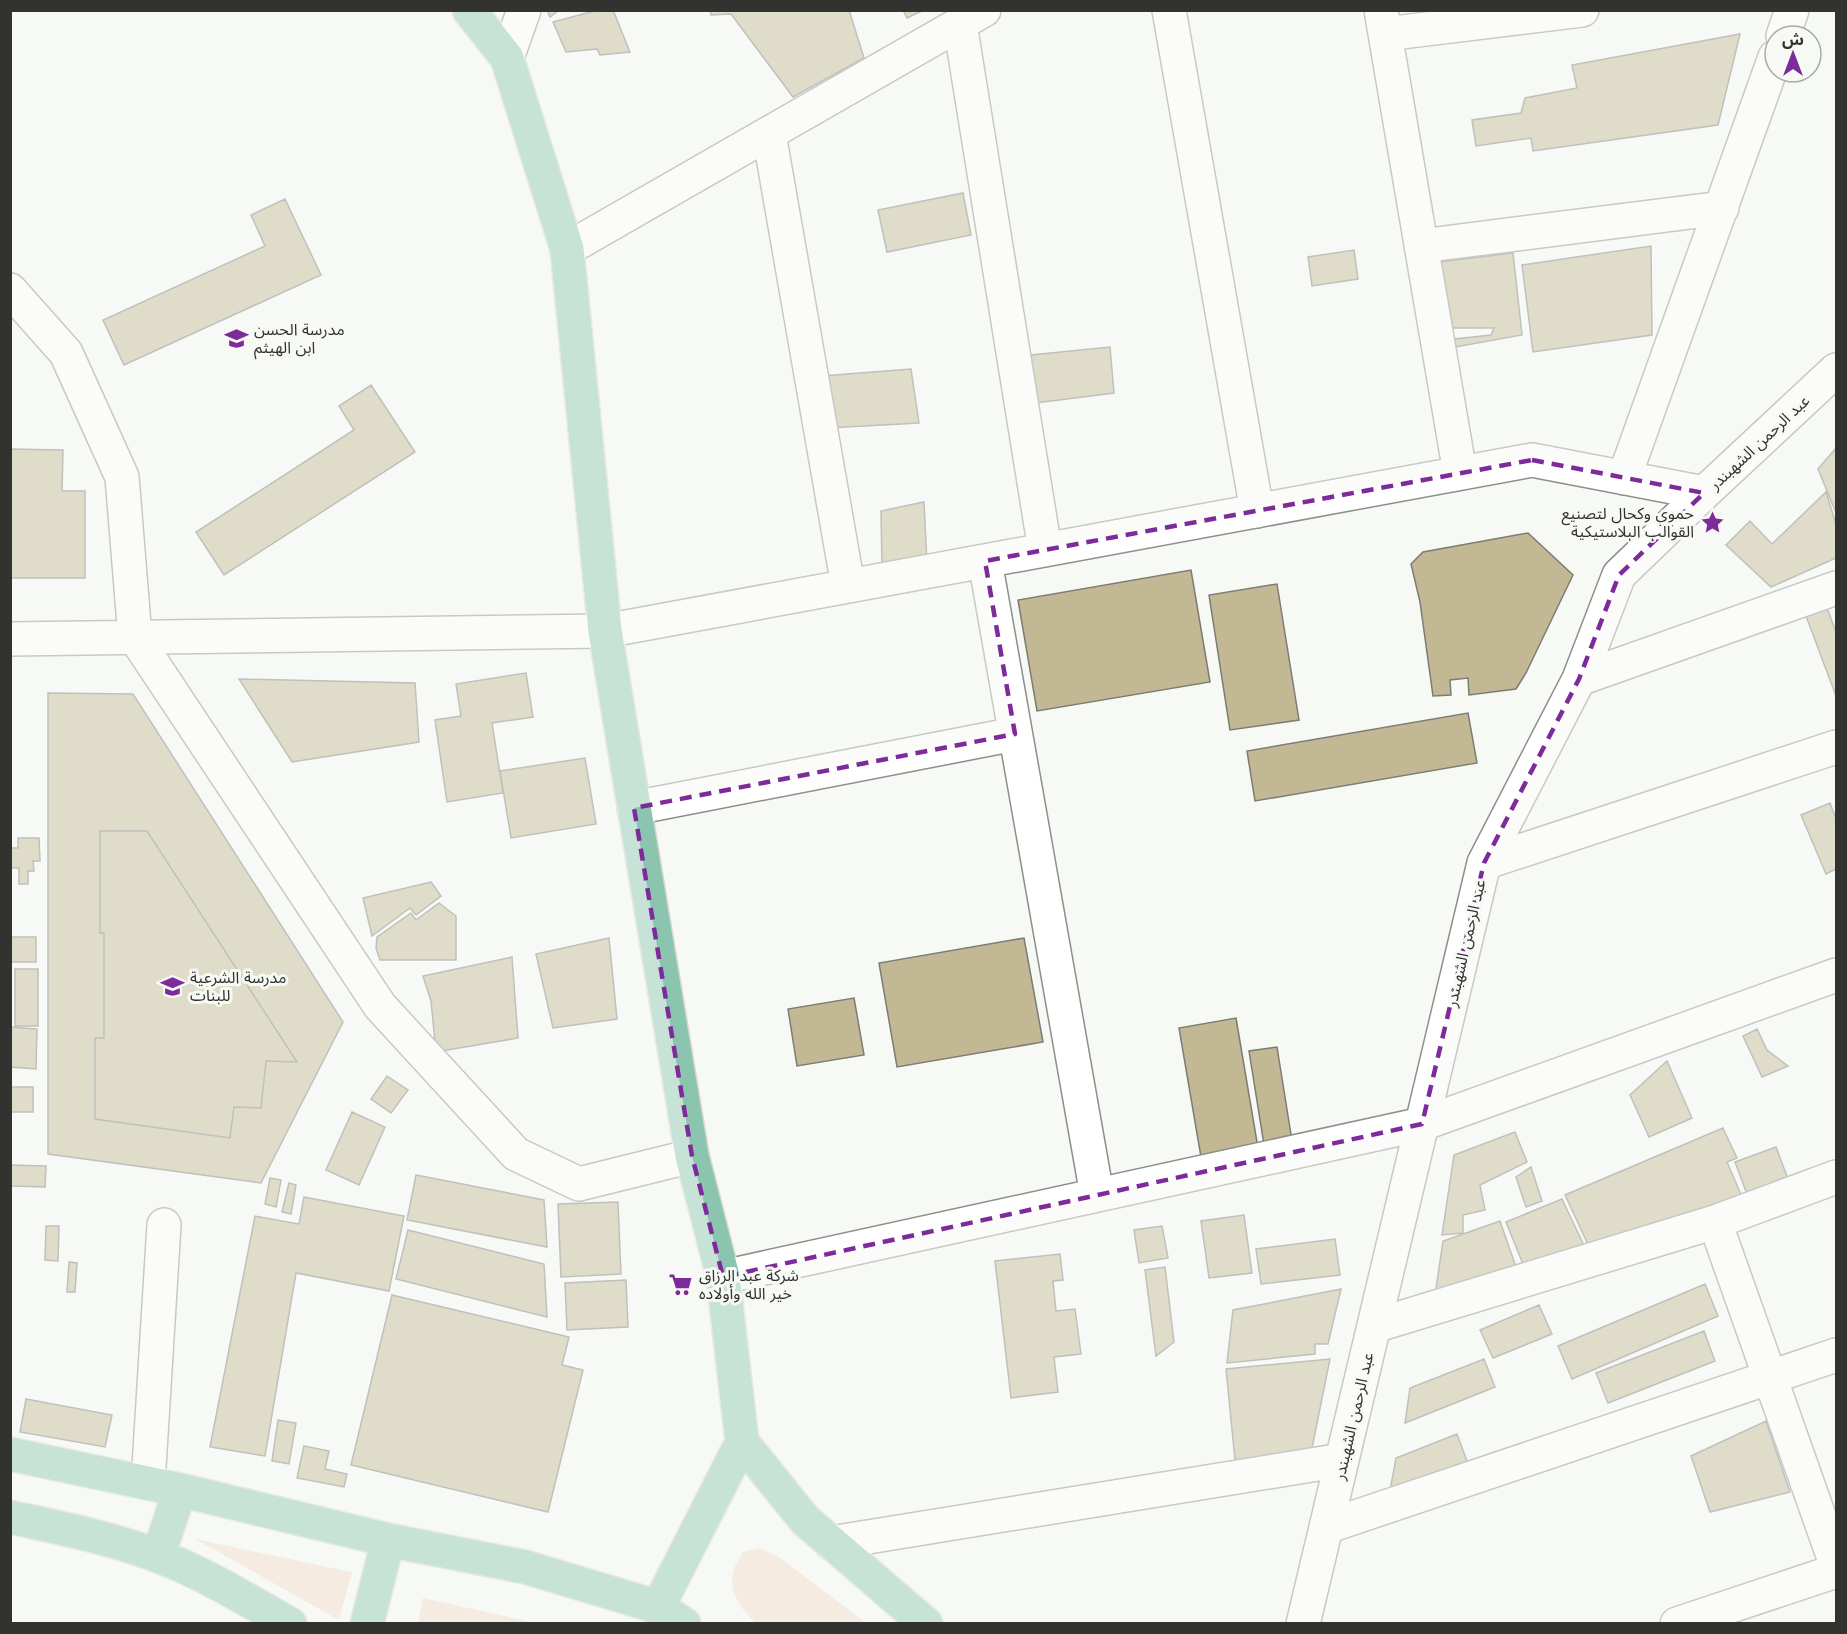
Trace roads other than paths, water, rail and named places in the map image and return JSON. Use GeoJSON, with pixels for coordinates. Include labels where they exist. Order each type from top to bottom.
{"type":"FeatureCollection","features":[{"type":"Feature","properties":{"kind":"main road"},"geometry":{"type":"LineString","coordinates":[[10,1454],[180,1490],[388,1540],[525,1567],[671,1615],[741,1443],[723,1276],[692,1156],[605,631],[567,249],[507,58],[469,10]]}},
{"type":"Feature","properties":{"kind":"main road"},"geometry":{"type":"LineString","coordinates":[[741,1443],[805,1520],[926,1623]]}},
{"type":"Feature","properties":{"kind":"main road"},"geometry":{"type":"LineString","coordinates":[[158,1556],[180,1490]]}},
{"type":"Feature","properties":{"kind":"main road"},"geometry":{"type":"LineString","coordinates":[[10,1517],[108,1539],[158,1556],[208,1578],[290,1623]]}},
{"type":"Feature","properties":{"kind":"main road"},"geometry":{"type":"LineString","coordinates":[[367,1623],[388,1540]]}},
{"type":"Feature","properties":{"kind":"street"},"geometry":{"type":"LineString","coordinates":[[507,58],[524,10]]}},
{"type":"Feature","properties":{"kind":"street"},"geometry":{"type":"LineString","coordinates":[[1169,10],[1257,511]]}},
{"type":"Feature","properties":{"kind":"street"},"geometry":{"type":"LineString","coordinates":[[1460,473],[1383,22],[1582,10]]}},
{"type":"Feature","properties":{"kind":"street"},"geometry":{"type":"LineString","coordinates":[[567,249],[972,17],[1045,550]]}},
{"type":"Feature","properties":{"kind":"street"},"geometry":{"type":"LineString","coordinates":[[1624,478],[1766,84]]}},
{"type":"Feature","properties":{"kind":"street"},"geometry":{"type":"LineString","coordinates":[[769,134],[848,586]]}},
{"type":"Feature","properties":{"kind":"street"},"geometry":{"type":"LineString","coordinates":[[1421,246],[1722,208]]}},
{"type":"Feature","properties":{"kind":"street"},"geometry":{"type":"LineString","coordinates":[[10,290],[66,353],[122,477],[135,637],[380,1006],[516,1154],[579,1184],[692,1156]]}},
{"type":"Feature","properties":{"kind":"street","name":"عبد الرحمن الشهبندر"},"geometry":{"type":"LineString","coordinates":[[1303,1623],[1484,864],[1579,678],[1619,575],[1836,370]]}},
{"type":"Feature","properties":{"kind":"street"},"geometry":{"type":"LineString","coordinates":[[10,639],[605,631],[1532,460],[1704,493]]}},
{"type":"Feature","properties":{"kind":"street"},"geometry":{"type":"LineString","coordinates":[[985,561],[1097,1195]]}},
{"type":"Feature","properties":{"kind":"street"},"geometry":{"type":"LineString","coordinates":[[1579,678],[1836,588]]}},
{"type":"Feature","properties":{"kind":"street"},"geometry":{"type":"LineString","coordinates":[[634,808],[1015,734]]}},
{"type":"Feature","properties":{"kind":"street"},"geometry":{"type":"LineString","coordinates":[[1484,864],[1836,747]]}},
{"type":"Feature","properties":{"kind":"street"},"geometry":{"type":"LineString","coordinates":[[723,1276],[1422,1124],[1836,975]]}},
{"type":"Feature","properties":{"kind":"street"},"geometry":{"type":"LineString","coordinates":[[1374,1326],[1715,1222],[1836,1177]]}},
{"type":"Feature","properties":{"kind":"street"},"geometry":{"type":"LineString","coordinates":[[1715,1222],[1836,1564]]}},
{"type":"Feature","properties":{"kind":"street"},"geometry":{"type":"LineString","coordinates":[[148,1483],[164,1225]]}},
{"type":"Feature","properties":{"kind":"street"},"geometry":{"type":"LineString","coordinates":[[1326,1527],[1836,1354]]}},
{"type":"Feature","properties":{"kind":"street"},"geometry":{"type":"LineString","coordinates":[[831,1543],[1342,1460]]}},
{"type":"Feature","properties":{"kind":"street"},"geometry":{"type":"LineString","coordinates":[[1677,1623],[1836,1570]]}},
{"type":"Feature","properties":{"kind":"place","name":"مدرسة الحسن ابن الهيثم"},"geometry":{"type":"Point","coordinates":[236,338]}},
{"type":"Feature","properties":{"kind":"place","name":"حموي وكحال لتصنيع القوالب البلاستيكية"},"geometry":{"type":"Point","coordinates":[1712,522]}},
{"type":"Feature","properties":{"kind":"place","name":"مدرسة الشرعية للبنات"},"geometry":{"type":"Point","coordinates":[172,986]}},
{"type":"Feature","properties":{"kind":"place","name":"شركة عبد الرزاق خير الله وأولاده"},"geometry":{"type":"Point","coordinates":[681,1284]}}]}
